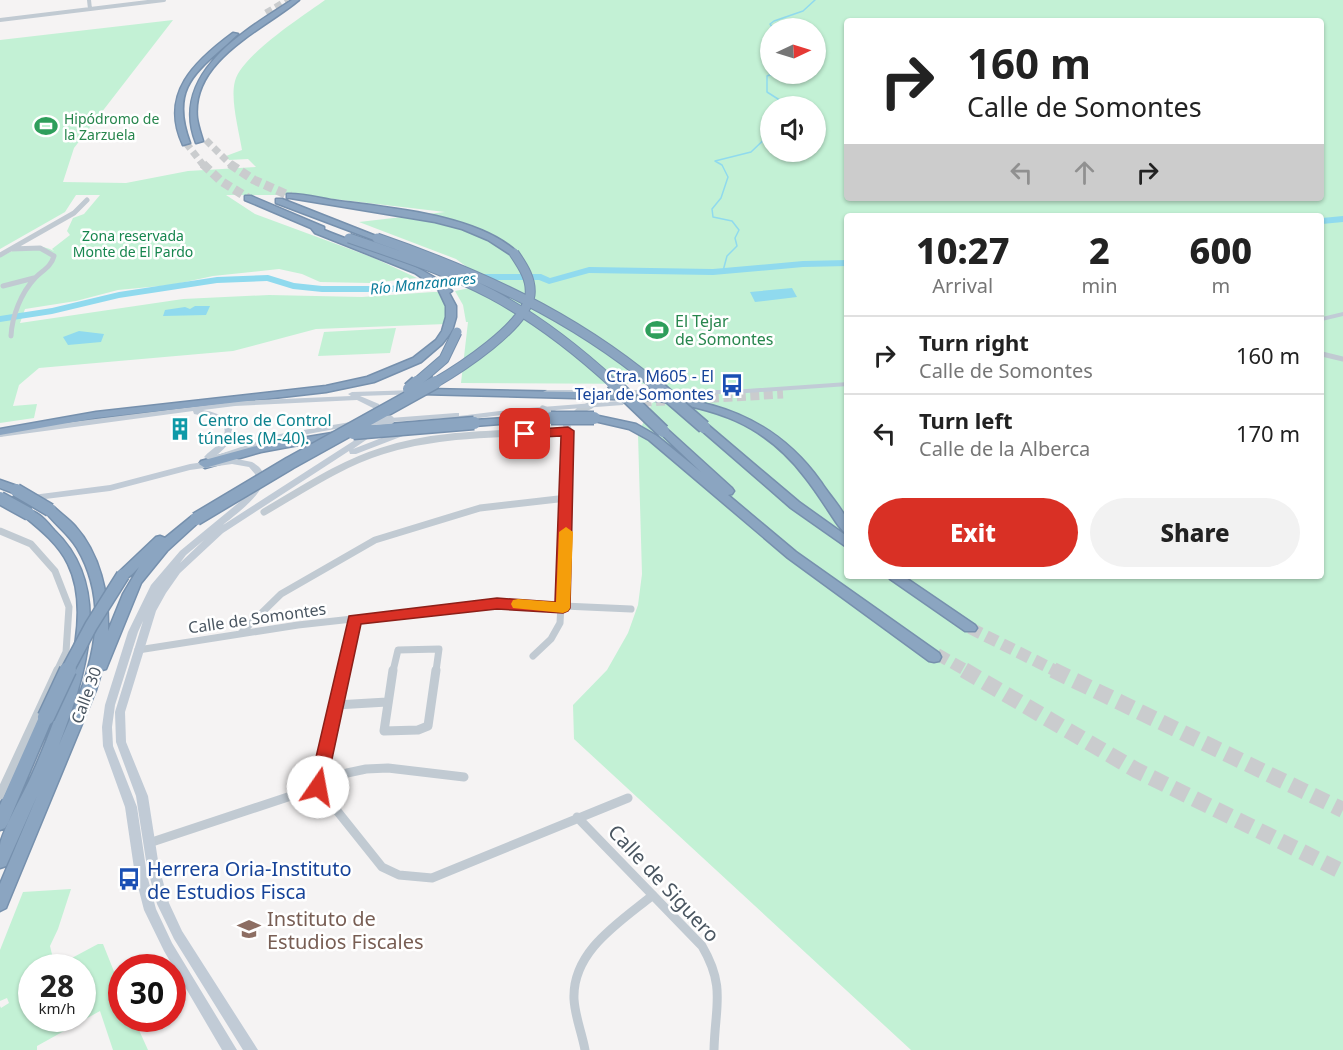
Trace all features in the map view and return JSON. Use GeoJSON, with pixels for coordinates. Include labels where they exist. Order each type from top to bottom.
{"type":"FeatureCollection","features":[{"type":"Feature","properties":{"kind":"highway"},"geometry":{"type":"LineString","coordinates":[[203,140],[199,100],[210,73],[225,52],[296,0]]}},
{"type":"Feature","properties":{"kind":"highway"},"geometry":{"type":"LineString","coordinates":[[186,143],[177,117],[178,102],[191,74],[218,47],[266,13]]}},
{"type":"Feature","properties":{"kind":"highway"},"geometry":{"type":"LineString","coordinates":[[94,679],[107,655],[134,582],[157,553],[194,517],[451,373],[496,341],[525,308],[529,298],[529,284],[525,272],[514,254],[490,237],[452,223],[290,196]]}},
{"type":"Feature","properties":{"kind":"highway"},"geometry":{"type":"LineString","coordinates":[[205,464],[294,441],[352,433],[551,418],[594,418],[632,426],[653,438],[792,555],[936,655],[764,525],[601,371],[568,343],[531,318],[450,275],[318,231],[315,227],[248,198]]}},
{"type":"Feature","properties":{"kind":"highway"},"geometry":{"type":"LineString","coordinates":[[279,201],[459,267],[551,312],[590,335],[704,426],[795,505],[844,541]]}},
{"type":"Feature","properties":{"kind":"highway"},"geometry":{"type":"LineString","coordinates":[[0,823],[78,647],[100,607],[123,575],[143,554],[194,517],[396,398],[431,372],[444,359],[457,332],[456,305],[447,290],[418,271],[347,240]]}},
{"type":"Feature","properties":{"kind":"highway"},"geometry":{"type":"LineString","coordinates":[[0,433],[143,408],[353,385],[385,375],[417,360],[439,342],[447,331],[451,306],[441,286]]}},
{"type":"Feature","properties":{"kind":"highway"},"geometry":{"type":"LineString","coordinates":[[426,392],[649,396],[678,399],[732,413],[756,424],[781,441],[810,474],[844,523]]}},
{"type":"Feature","properties":{"kind":"highway","name":"Calle 30"},"geometry":{"type":"LineString","coordinates":[[0,484],[16,490],[50,510],[72,532],[92,563],[102,600],[99,656],[94,679],[0,903]]}},
{"type":"Feature","properties":{"kind":"highway","name":"Calle 30"},"geometry":{"type":"LineString","coordinates":[[0,500],[29,514],[57,538],[78,572],[85,607],[83,635],[69,698],[0,861]]}},
{"type":"Feature","properties":{"kind":"highway"},"geometry":{"type":"LineString","coordinates":[[898,579],[970,628]]}},
{"type":"Feature","properties":{"kind":"highway"},"geometry":{"type":"LineString","coordinates":[[908,579],[951,615]]}},
{"type":"Feature","properties":{"kind":"main road"},"geometry":{"type":"LineString","coordinates":[[1324,319],[1343,314]]}},
{"type":"Feature","properties":{"kind":"main road"},"geometry":{"type":"LineString","coordinates":[[0,433],[236,404],[335,395],[426,392],[732,392],[844,387]]}},
{"type":"Feature","properties":{"kind":"main road"},"geometry":{"type":"LineString","coordinates":[[783,394],[844,387]]}},
{"type":"Feature","properties":{"kind":"main road"},"geometry":{"type":"LineString","coordinates":[[236,404],[349,398],[364,400],[379,410],[382,418],[374,432],[220,531],[185,562],[156,600],[138,650],[120,712],[124,752],[142,796],[158,886],[170,920],[251,1050]]}},
{"type":"Feature","properties":{"kind":"main road"},"geometry":{"type":"LineString","coordinates":[[190,467],[280,437],[371,421],[620,403]]}},
{"type":"Feature","properties":{"kind":"main road"},"geometry":{"type":"LineString","coordinates":[[285,489],[359,449],[390,437],[441,422],[516,411]]}},
{"type":"Feature","properties":{"kind":"main road"},"geometry":{"type":"LineString","coordinates":[[149,414],[213,414],[221,417],[227,423],[228,430],[228,436],[220,448],[208,457],[152,477]]}},
{"type":"Feature","properties":{"kind":"main road"},"geometry":{"type":"LineString","coordinates":[[0,500],[110,488],[205,464],[240,461],[252,465],[259,473],[256,490],[236,510],[188,548],[167,569],[154,587],[133,632],[110,705],[107,727],[110,754],[131,807],[141,875],[150,910],[168,947],[230,1050]]}},
{"type":"Feature","properties":{"kind":"street"},"geometry":{"type":"LineString","coordinates":[[89,0],[90,9]]}},
{"type":"Feature","properties":{"kind":"street"},"geometry":{"type":"LineString","coordinates":[[0,20],[164,0]]}},
{"type":"Feature","properties":{"kind":"street"},"geometry":{"type":"LineString","coordinates":[[0,255],[74,213],[87,200]]}},
{"type":"Feature","properties":{"kind":"street"},"geometry":{"type":"LineString","coordinates":[[11,249],[38,247],[51,252],[54,256],[53,261],[34,279],[24,294],[10,327],[11,336]]}},
{"type":"Feature","properties":{"kind":"street"},"geometry":{"type":"LineString","coordinates":[[2,286],[34,279]]}},
{"type":"Feature","properties":{"kind":"street"},"geometry":{"type":"LineString","coordinates":[[2,286],[17,288],[24,294]]}},
{"type":"Feature","properties":{"kind":"street"},"geometry":{"type":"LineString","coordinates":[[1324,354],[1343,359]]}},
{"type":"Feature","properties":{"kind":"street"},"geometry":{"type":"LineString","coordinates":[[533,656],[550,639],[560,623],[563,608],[568,430],[572,418],[579,411],[591,405]]}},
{"type":"Feature","properties":{"kind":"street"},"geometry":{"type":"LineString","coordinates":[[543,409],[564,418],[568,430]]}},
{"type":"Feature","properties":{"kind":"street"},"geometry":{"type":"LineString","coordinates":[[264,512],[349,465],[380,452],[418,441],[568,430]]}},
{"type":"Feature","properties":{"kind":"street"},"geometry":{"type":"LineString","coordinates":[[241,633],[281,594],[375,540],[480,508],[567,498]]}},
{"type":"Feature","properties":{"kind":"street"},"geometry":{"type":"LineString","coordinates":[[0,531],[31,544],[55,572],[69,607],[66,652],[0,795]]}},
{"type":"Feature","properties":{"kind":"street","name":"Calle de Somontes"},"geometry":{"type":"LineString","coordinates":[[138,650],[241,633],[497,603],[563,608],[631,609]]}},
{"type":"Feature","properties":{"kind":"street"},"geometry":{"type":"LineString","coordinates":[[318,787],[354,620]]}},
{"type":"Feature","properties":{"kind":"street"},"geometry":{"type":"LineString","coordinates":[[439,649],[428,726],[418,730],[384,731],[387,702],[396,652],[439,649]]}},
{"type":"Feature","properties":{"kind":"street"},"geometry":{"type":"LineString","coordinates":[[336,705],[387,702]]}},
{"type":"Feature","properties":{"kind":"street"},"geometry":{"type":"LineString","coordinates":[[149,843],[318,787],[347,773],[366,769],[388,768],[464,777]]}},
{"type":"Feature","properties":{"kind":"street"},"geometry":{"type":"LineString","coordinates":[[318,787],[382,867],[399,875],[415,878],[432,878],[628,798]]}},
{"type":"Feature","properties":{"kind":"street","name":"Calle de Siguero"},"geometry":{"type":"LineString","coordinates":[[577,817],[702,946],[712,962],[720,996],[714,1050]]}},
{"type":"Feature","properties":{"kind":"street"},"geometry":{"type":"LineString","coordinates":[[585,1050],[574,996],[578,968],[592,946],[653,895]]}},
{"type":"Feature","properties":{"kind":"green space","name":"Zona reservada Monte de El Pardo"},"geometry":{"type":"Polygon","coordinates":[[[325,0],[1343,0],[1343,1050],[911,1050],[574,739],[573,705],[607,670],[628,633],[638,605],[642,574],[638,434],[661,384],[461,383],[468,322],[466,322],[463,305],[455,291],[490,284],[456,259],[359,222],[445,212],[299,195],[226,195],[255,214],[374,258],[417,278],[370,283],[320,282],[302,274],[279,269],[213,276],[171,285],[118,290],[76,301],[25,309],[20,323],[183,299],[269,295],[362,297],[440,292],[446,307],[446,324],[316,329],[233,351],[39,368],[19,385],[13,406],[37,404],[34,418],[0,423],[0,257],[33,246],[54,251],[52,249],[70,235],[67,231],[73,218],[84,214],[100,195],[76,195],[65,212],[0,249],[0,40],[173,20],[74,148],[63,182],[126,183],[188,171],[256,167],[248,159],[229,160],[226,156],[242,150],[234,106],[235,81],[240,71],[261,48],[325,0]]]}},
{"type":"Feature","properties":{"kind":"green space"},"geometry":{"type":"Polygon","coordinates":[[[396,328],[390,353],[318,356],[324,332],[396,328]]]}},
{"type":"Feature","properties":{"kind":"green space"},"geometry":{"type":"Polygon","coordinates":[[[71,889],[50,946],[52,954],[18,954],[18,1032],[62,1032],[37,1046],[37,1050],[0,1050],[0,1006],[1,1008],[9,1003],[7,998],[0,1001],[0,950],[23,892],[71,889]]]}},
{"type":"Feature","properties":{"kind":"green space"},"geometry":{"type":"Polygon","coordinates":[[[98,944],[103,944],[108,956],[108,1032],[140,1032],[148,1050],[113,1050],[100,1011],[96,1013],[96,954],[79,954],[98,944]]]}},
{"type":"Feature","properties":{"kind":"water"},"geometry":{"type":"Polygon","coordinates":[[[792,288],[797,297],[755,302],[750,292],[792,288]]]}},
{"type":"Feature","properties":{"kind":"water"},"geometry":{"type":"Polygon","coordinates":[[[195,306],[210,306],[206,315],[163,316],[165,310],[185,307],[190,309],[195,306]]]}},
{"type":"Feature","properties":{"kind":"water"},"geometry":{"type":"Polygon","coordinates":[[[79,331],[104,334],[101,342],[68,345],[63,337],[79,331]]]}},
{"type":"Feature","properties":{"kind":"waterway"},"geometry":{"type":"LineString","coordinates":[[783,18],[803,11],[815,0]]}},
{"type":"Feature","properties":{"kind":"waterway"},"geometry":{"type":"LineString","coordinates":[[767,84],[767,92],[773,96]]}},
{"type":"Feature","properties":{"kind":"waterway"},"geometry":{"type":"LineString","coordinates":[[723,271],[727,256],[737,246],[735,238],[739,230],[732,221],[713,217],[712,209],[721,198],[728,177],[722,165],[715,161],[751,152],[760,143]]}},
{"type":"Feature","properties":{"kind":"waterway","name":"Río Manzanares"},"geometry":{"type":"LineString","coordinates":[[1324,221],[1343,219]]}},
{"type":"Feature","properties":{"kind":"waterway","name":"Río Manzanares"},"geometry":{"type":"LineString","coordinates":[[0,319],[52,311],[119,295],[217,280],[268,278],[293,286],[322,289],[391,289],[465,277],[541,277],[549,281],[589,270],[713,272],[803,264],[844,263]]}},
{"type":"Feature","properties":{"kind":"tunnel"},"geometry":{"type":"LineString","coordinates":[[266,13],[288,0]]}},
{"type":"Feature","properties":{"kind":"tunnel"},"geometry":{"type":"LineString","coordinates":[[206,140],[230,164]]}},
{"type":"Feature","properties":{"kind":"tunnel"},"geometry":{"type":"LineString","coordinates":[[186,143],[204,166]]}},
{"type":"Feature","properties":{"kind":"tunnel"},"geometry":{"type":"LineString","coordinates":[[203,164],[221,181],[248,198]]}},
{"type":"Feature","properties":{"kind":"tunnel"},"geometry":{"type":"LineString","coordinates":[[230,164],[254,180],[290,196]]}},
{"type":"Feature","properties":{"kind":"tunnel"},"geometry":{"type":"LineString","coordinates":[[629,403],[783,394]]}},
{"type":"Feature","properties":{"kind":"tunnel"},"geometry":{"type":"LineString","coordinates":[[970,628],[1056,671]]}},
{"type":"Feature","properties":{"kind":"tunnel"},"geometry":{"type":"LineString","coordinates":[[937,654],[967,671]]}},
{"type":"Feature","properties":{"kind":"tunnel"},"geometry":{"type":"LineString","coordinates":[[964,670],[1136,770],[1343,872]]}},
{"type":"Feature","properties":{"kind":"tunnel"},"geometry":{"type":"LineString","coordinates":[[1053,670],[1343,810]]}},
{"type":"Feature","properties":{"kind":"slow traffic"},"geometry":{"type":"LineString","coordinates":[[518,604],[563,608],[566,532]]}},
{"type":"Feature","properties":{"kind":"place","name":"Hipódromo de la Zarzuela"},"geometry":{"type":"Point","coordinates":[46,126]}},
{"type":"Feature","properties":{"kind":"place","name":"El Tejar de Somontes"},"geometry":{"type":"Point","coordinates":[657,330]}},
{"type":"Feature","properties":{"kind":"place","name":"Ctra. M605 - El Tejar de Somontes"},"geometry":{"type":"Point","coordinates":[732,385]}},
{"type":"Feature","properties":{"kind":"place","name":"Centro de Control túneles (M-40)."},"geometry":{"type":"Point","coordinates":[180,429]}},
{"type":"Feature","properties":{"kind":"place","name":"Herrera Oria-Instituto de Estudios Fisca"},"geometry":{"type":"Point","coordinates":[129,879]}},
{"type":"Feature","properties":{"kind":"place","name":"Instituto de Estudios Fiscales"},"geometry":{"type":"Point","coordinates":[249,929]}},
{"type":"Feature","properties":{"kind":"route"},"geometry":{"type":"LineString","coordinates":[[318,787],[354,620],[497,603],[563,608],[568,431],[525,434]]}}]}
